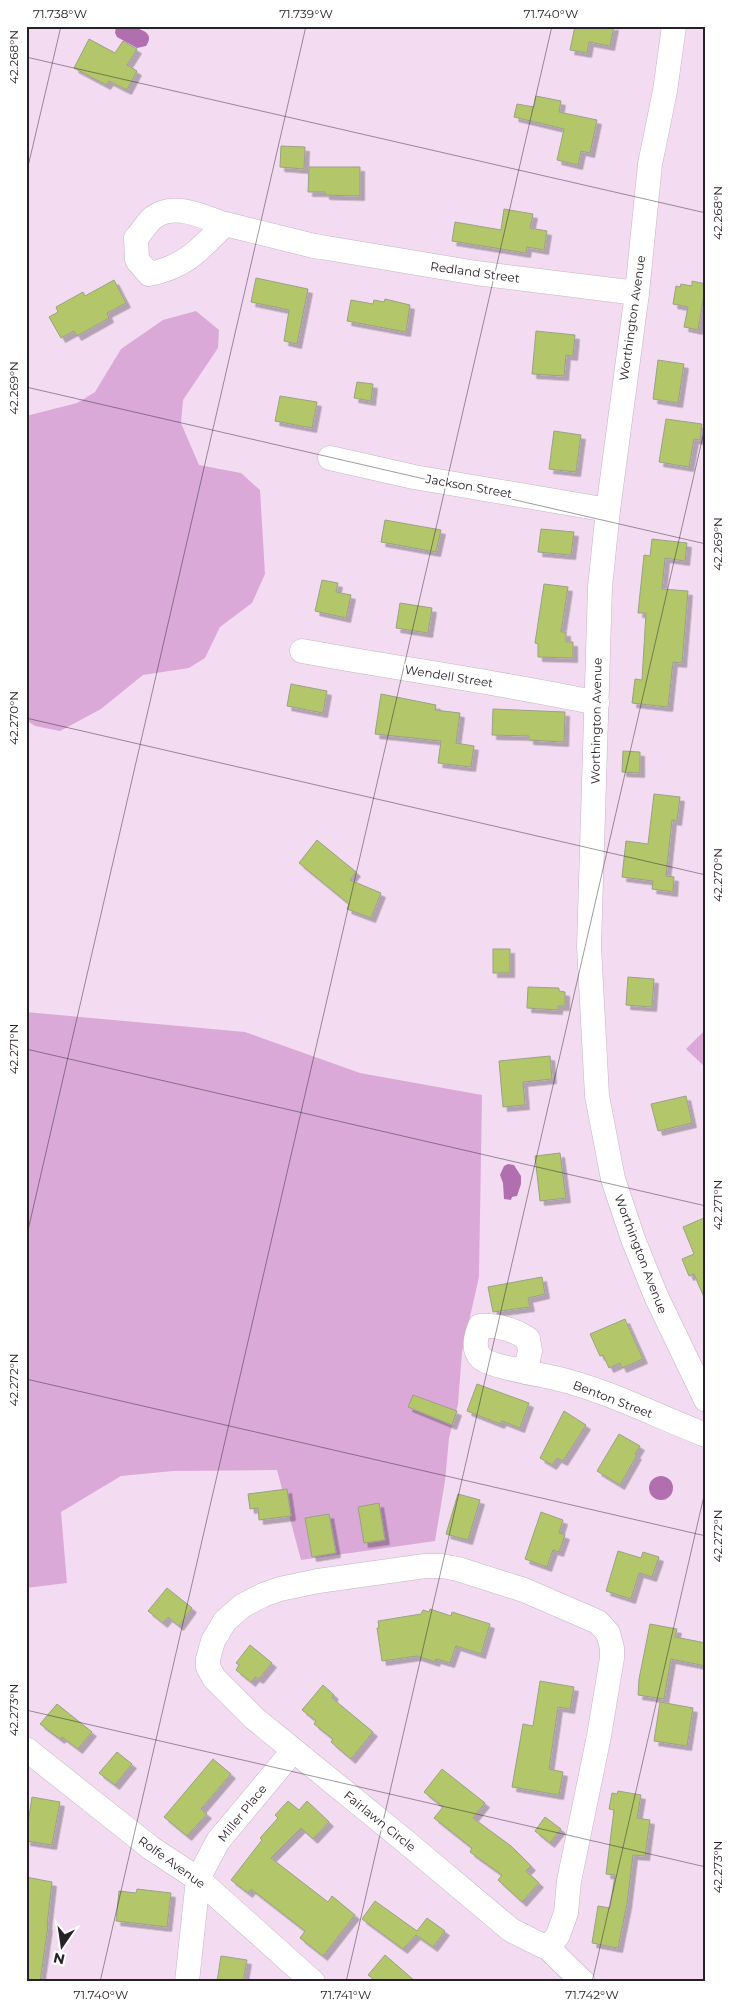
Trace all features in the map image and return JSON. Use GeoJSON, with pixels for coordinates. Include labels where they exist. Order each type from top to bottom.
{"type":"FeatureCollection","features":[{"type":"Feature","properties":{"kind":"street","name":"Worthington Avenue"},"geometry":{"type":"LineString","coordinates":[[674,26],[665,91],[650,164],[637,293],[608,510],[600,587],[589,914],[593,1041],[598,1101],[613,1179],[630,1232],[659,1303],[700,1372],[706,1400]]}},
{"type":"Feature","properties":{"kind":"street","name":"Redland Street"},"geometry":{"type":"LineString","coordinates":[[226,224],[314,246],[476,273],[637,293]]}},
{"type":"Feature","properties":{"kind":"street","name":"Jackson Street"},"geometry":{"type":"LineString","coordinates":[[330,458],[414,477],[608,510]]}},
{"type":"Feature","properties":{"kind":"street","name":"Wendell Street"},"geometry":{"type":"LineString","coordinates":[[302,651],[394,668],[490,682],[597,703]]}},
{"type":"Feature","properties":{"kind":"street","name":"Benton Street"},"geometry":{"type":"LineString","coordinates":[[518,1370],[577,1383],[706,1435]]}},
{"type":"Feature","properties":{"kind":"street","name":"Fairlawn Circle"},"geometry":{"type":"LineString","coordinates":[[425,1566],[442,1566],[458,1569],[524,1590],[598,1622],[608,1633],[612,1648],[612,1658],[599,1736],[569,1881],[566,1913],[562,1928],[550,1946],[528,1939],[511,1930],[401,1837],[293,1751],[241,1705],[214,1678],[208,1668],[208,1659],[213,1641],[225,1621],[242,1606],[263,1595],[280,1589],[348,1576],[425,1566]]}},
{"type":"Feature","properties":{"kind":"street","name":"Rolfe Avenue"},"geometry":{"type":"LineString","coordinates":[[26,1749],[151,1848],[198,1879],[313,1982]]}},
{"type":"Feature","properties":{"kind":"street","name":"Miller Place"},"geometry":{"type":"LineString","coordinates":[[198,1879],[218,1841],[293,1751]]}},
{"type":"Feature","properties":{"kind":"street"},"geometry":{"type":"LineString","coordinates":[[187,1982],[198,1879]]}},
{"type":"Feature","properties":{"kind":"street"},"geometry":{"type":"LineString","coordinates":[[546,1946],[583,1982]]}},
{"type":"Feature","properties":{"kind":"shaded area"},"geometry":{"type":"Polygon","coordinates":[[[116,26],[140,29],[145,32],[149,40],[146,46],[137,48],[117,37],[115,33],[116,26]]]}},
{"type":"Feature","properties":{"kind":"shaded area"},"geometry":{"type":"Polygon","coordinates":[[[196,311],[219,330],[218,348],[183,400],[181,423],[199,465],[241,473],[260,490],[265,574],[252,603],[220,627],[205,658],[189,668],[143,675],[101,709],[60,731],[35,726],[26,720],[26,416],[77,403],[95,392],[121,349],[163,320],[196,311]]]}},
{"type":"Feature","properties":{"kind":"shaded area"},"geometry":{"type":"Polygon","coordinates":[[[26,1012],[245,1032],[360,1073],[482,1095],[479,1277],[462,1352],[458,1404],[449,1438],[445,1481],[435,1541],[301,1560],[277,1470],[173,1471],[121,1476],[61,1512],[67,1583],[26,1588],[26,1012]]]}},
{"type":"Feature","properties":{"kind":"shaded area"},"geometry":{"type":"Polygon","coordinates":[[[706,1029],[706,1068],[686,1049],[706,1029]]]}},
{"type":"Feature","properties":{"kind":"shaded area"},"geometry":{"type":"Polygon","coordinates":[[[508,1164],[514,1165],[521,1176],[521,1184],[517,1196],[512,1197],[511,1200],[504,1199],[503,1183],[500,1175],[504,1166],[508,1164]]]}},
{"type":"Feature","properties":{"kind":"shaded area"},"geometry":{"type":"Polygon","coordinates":[[[661,1476],[670,1479],[673,1488],[670,1497],[661,1500],[652,1497],[649,1488],[652,1479],[661,1476]]]}},
{"type":"Feature","properties":{"kind":"building"},"geometry":{"type":"Polygon","coordinates":[[[575,26],[614,26],[610,46],[589,42],[587,53],[570,50],[575,26]]]}},
{"type":"Feature","properties":{"kind":"building"},"geometry":{"type":"Polygon","coordinates":[[[89,39],[115,53],[123,41],[137,49],[127,65],[137,71],[127,90],[109,81],[106,85],[74,68],[89,39]]]}},
{"type":"Feature","properties":{"kind":"building"},"geometry":{"type":"Polygon","coordinates":[[[536,96],[561,101],[559,112],[597,120],[590,153],[581,151],[578,165],[557,160],[564,129],[514,117],[517,104],[534,107],[536,96]]]}},
{"type":"Feature","properties":{"kind":"building"},"geometry":{"type":"Polygon","coordinates":[[[281,146],[305,147],[304,169],[280,167],[281,146]]]}},
{"type":"Feature","properties":{"kind":"building"},"geometry":{"type":"Polygon","coordinates":[[[309,167],[360,167],[360,196],[325,195],[325,192],[308,192],[309,167]]]}},
{"type":"Feature","properties":{"kind":"building"},"geometry":{"type":"Polygon","coordinates":[[[504,209],[533,214],[530,228],[547,231],[544,250],[527,247],[526,253],[452,241],[455,222],[501,230],[504,209]]]}},
{"type":"Feature","properties":{"kind":"building"},"geometry":{"type":"Polygon","coordinates":[[[256,278],[308,289],[297,344],[284,341],[289,310],[251,302],[256,278]]]}},
{"type":"Feature","properties":{"kind":"building"},"geometry":{"type":"Polygon","coordinates":[[[114,280],[126,303],[107,313],[109,318],[77,336],[74,331],[61,338],[49,317],[58,312],[56,307],[83,292],[85,296],[114,280]]]}},
{"type":"Feature","properties":{"kind":"building"},"geometry":{"type":"Polygon","coordinates":[[[692,281],[706,284],[698,330],[684,327],[688,307],[673,304],[676,286],[680,287],[681,284],[692,286],[692,281]]]}},
{"type":"Feature","properties":{"kind":"building"},"geometry":{"type":"Polygon","coordinates":[[[385,299],[410,305],[406,332],[347,321],[351,300],[373,304],[374,300],[384,302],[385,299]]]}},
{"type":"Feature","properties":{"kind":"building"},"geometry":{"type":"Polygon","coordinates":[[[536,331],[575,335],[573,356],[566,355],[564,376],[532,374],[536,331]]]}},
{"type":"Feature","properties":{"kind":"building"},"geometry":{"type":"Polygon","coordinates":[[[658,360],[684,364],[678,403],[653,399],[658,360]]]}},
{"type":"Feature","properties":{"kind":"building"},"geometry":{"type":"Polygon","coordinates":[[[357,382],[373,384],[371,401],[354,398],[357,382]]]}},
{"type":"Feature","properties":{"kind":"building"},"geometry":{"type":"Polygon","coordinates":[[[280,396],[317,402],[312,428],[275,421],[280,396]]]}},
{"type":"Feature","properties":{"kind":"building"},"geometry":{"type":"Polygon","coordinates":[[[666,419],[702,424],[700,440],[694,439],[689,467],[659,462],[666,419]]]}},
{"type":"Feature","properties":{"kind":"building"},"geometry":{"type":"Polygon","coordinates":[[[554,431],[581,435],[576,472],[549,469],[554,431]]]}},
{"type":"Feature","properties":{"kind":"building"},"geometry":{"type":"Polygon","coordinates":[[[385,520],[441,530],[436,552],[381,542],[385,520]]]}},
{"type":"Feature","properties":{"kind":"building"},"geometry":{"type":"Polygon","coordinates":[[[541,529],[574,532],[571,555],[538,552],[541,529]]]}},
{"type":"Feature","properties":{"kind":"building"},"geometry":{"type":"Polygon","coordinates":[[[652,539],[687,543],[685,561],[665,558],[662,589],[688,591],[682,663],[673,662],[668,707],[632,703],[635,679],[642,680],[646,613],[638,613],[644,555],[650,556],[652,539]]]}},
{"type":"Feature","properties":{"kind":"building"},"geometry":{"type":"Polygon","coordinates":[[[322,580],[338,583],[336,592],[351,595],[346,618],[315,611],[322,580]]]}},
{"type":"Feature","properties":{"kind":"building"},"geometry":{"type":"Polygon","coordinates":[[[544,584],[568,587],[561,632],[566,632],[566,642],[573,642],[573,658],[538,657],[538,644],[535,643],[544,584]]]}},
{"type":"Feature","properties":{"kind":"building"},"geometry":{"type":"Polygon","coordinates":[[[400,603],[432,608],[428,633],[396,628],[400,603]]]}},
{"type":"Feature","properties":{"kind":"building"},"geometry":{"type":"Polygon","coordinates":[[[291,684],[327,691],[323,713],[287,706],[291,684]]]}},
{"type":"Feature","properties":{"kind":"building"},"geometry":{"type":"Polygon","coordinates":[[[381,694],[436,705],[435,710],[460,713],[456,743],[474,746],[471,767],[438,763],[441,741],[375,734],[381,694]]]}},
{"type":"Feature","properties":{"kind":"building"},"geometry":{"type":"Polygon","coordinates":[[[493,709],[565,712],[564,742],[529,740],[529,736],[492,735],[493,709]]]}},
{"type":"Feature","properties":{"kind":"building"},"geometry":{"type":"Polygon","coordinates":[[[623,751],[640,752],[640,773],[622,772],[623,751]]]}},
{"type":"Feature","properties":{"kind":"building"},"geometry":{"type":"Polygon","coordinates":[[[654,794],[680,797],[677,821],[672,820],[666,876],[674,877],[673,892],[652,889],[653,881],[622,877],[626,841],[648,844],[654,794]]]}},
{"type":"Feature","properties":{"kind":"building"},"geometry":{"type":"Polygon","coordinates":[[[317,840],[356,872],[350,880],[381,893],[371,918],[347,909],[349,904],[299,863],[317,840]]]}},
{"type":"Feature","properties":{"kind":"building"},"geometry":{"type":"Polygon","coordinates":[[[493,949],[510,949],[510,973],[493,973],[493,949]]]}},
{"type":"Feature","properties":{"kind":"building"},"geometry":{"type":"Polygon","coordinates":[[[628,977],[654,979],[652,1007],[626,1005],[628,977]]]}},
{"type":"Feature","properties":{"kind":"building"},"geometry":{"type":"Polygon","coordinates":[[[528,987],[559,988],[559,991],[565,992],[565,1006],[558,1006],[558,1010],[527,1008],[528,987]]]}},
{"type":"Feature","properties":{"kind":"building"},"geometry":{"type":"Polygon","coordinates":[[[550,1056],[552,1079],[523,1082],[525,1105],[503,1107],[499,1061],[550,1056]]]}},
{"type":"Feature","properties":{"kind":"building"},"geometry":{"type":"Polygon","coordinates":[[[686,1096],[692,1123],[658,1131],[651,1104],[686,1096]]]}},
{"type":"Feature","properties":{"kind":"building"},"geometry":{"type":"Polygon","coordinates":[[[560,1153],[566,1198],[540,1201],[535,1156],[560,1153]]]}},
{"type":"Feature","properties":{"kind":"building"},"geometry":{"type":"Polygon","coordinates":[[[706,1217],[706,1302],[694,1274],[689,1276],[682,1259],[694,1254],[683,1227],[706,1217]]]}},
{"type":"Feature","properties":{"kind":"building"},"geometry":{"type":"Polygon","coordinates":[[[542,1277],[545,1294],[528,1298],[530,1307],[493,1312],[488,1287],[542,1277]]]}},
{"type":"Feature","properties":{"kind":"building"},"geometry":{"type":"Polygon","coordinates":[[[625,1319],[643,1359],[622,1368],[620,1363],[609,1368],[603,1355],[600,1356],[590,1334],[625,1319]]]}},
{"type":"Feature","properties":{"kind":"building"},"geometry":{"type":"Polygon","coordinates":[[[477,1384],[529,1403],[520,1428],[502,1421],[500,1424],[467,1411],[477,1384]]]}},
{"type":"Feature","properties":{"kind":"building"},"geometry":{"type":"Polygon","coordinates":[[[413,1395],[457,1411],[452,1425],[408,1407],[413,1395]]]}},
{"type":"Feature","properties":{"kind":"building"},"geometry":{"type":"Polygon","coordinates":[[[564,1411],[586,1425],[563,1461],[557,1458],[552,1465],[540,1458],[564,1411]]]}},
{"type":"Feature","properties":{"kind":"building"},"geometry":{"type":"Polygon","coordinates":[[[619,1434],[640,1446],[620,1485],[597,1471],[619,1434]]]}},
{"type":"Feature","properties":{"kind":"building"},"geometry":{"type":"Polygon","coordinates":[[[287,1489],[291,1516],[259,1520],[258,1508],[250,1509],[248,1494],[287,1489]]]}},
{"type":"Feature","properties":{"kind":"building"},"geometry":{"type":"Polygon","coordinates":[[[458,1494],[480,1500],[468,1540],[446,1534],[458,1494]]]}},
{"type":"Feature","properties":{"kind":"building"},"geometry":{"type":"Polygon","coordinates":[[[379,1503],[385,1540],[364,1543],[358,1507],[379,1503]]]}},
{"type":"Feature","properties":{"kind":"building"},"geometry":{"type":"Polygon","coordinates":[[[541,1512],[563,1520],[559,1533],[565,1535],[559,1552],[553,1550],[547,1567],[525,1559],[541,1512]]]}},
{"type":"Feature","properties":{"kind":"building"},"geometry":{"type":"Polygon","coordinates":[[[329,1514],[336,1553],[312,1557],[305,1518],[329,1514]]]}},
{"type":"Feature","properties":{"kind":"building"},"geometry":{"type":"Polygon","coordinates":[[[618,1551],[641,1558],[643,1552],[659,1557],[652,1577],[639,1573],[631,1599],[606,1591],[618,1551]]]}},
{"type":"Feature","properties":{"kind":"building"},"geometry":{"type":"Polygon","coordinates":[[[167,1588],[192,1608],[179,1626],[168,1617],[163,1623],[148,1611],[167,1588]]]}},
{"type":"Feature","properties":{"kind":"building"},"geometry":{"type":"Polygon","coordinates":[[[430,1609],[451,1616],[452,1612],[490,1624],[481,1654],[456,1646],[450,1663],[436,1659],[435,1662],[417,1656],[382,1661],[377,1628],[379,1628],[378,1621],[421,1614],[423,1610],[429,1612],[430,1609]]]}},
{"type":"Feature","properties":{"kind":"building"},"geometry":{"type":"Polygon","coordinates":[[[650,1624],[677,1629],[675,1637],[706,1643],[706,1666],[671,1659],[664,1699],[638,1695],[639,1679],[650,1624]]]}},
{"type":"Feature","properties":{"kind":"building"},"geometry":{"type":"Polygon","coordinates":[[[250,1645],[272,1663],[259,1679],[255,1677],[251,1682],[236,1670],[239,1665],[236,1663],[250,1645]]]}},
{"type":"Feature","properties":{"kind":"building"},"geometry":{"type":"Polygon","coordinates":[[[540,1681],[574,1687],[570,1709],[558,1707],[549,1769],[563,1772],[559,1795],[512,1787],[523,1724],[533,1726],[540,1681]]]}},
{"type":"Feature","properties":{"kind":"building"},"geometry":{"type":"Polygon","coordinates":[[[323,1685],[334,1695],[332,1698],[373,1732],[351,1759],[331,1742],[333,1739],[314,1724],[316,1721],[302,1710],[323,1685]]]}},
{"type":"Feature","properties":{"kind":"building"},"geometry":{"type":"Polygon","coordinates":[[[660,1702],[693,1708],[687,1746],[654,1741],[660,1702]]]}},
{"type":"Feature","properties":{"kind":"building"},"geometry":{"type":"Polygon","coordinates":[[[57,1704],[92,1732],[78,1749],[62,1737],[60,1739],[40,1724],[57,1704]]]}},
{"type":"Feature","properties":{"kind":"building"},"geometry":{"type":"Polygon","coordinates":[[[117,1752],[132,1764],[115,1785],[99,1773],[117,1752]]]}},
{"type":"Feature","properties":{"kind":"building"},"geometry":{"type":"Polygon","coordinates":[[[213,1759],[231,1774],[201,1809],[207,1814],[187,1836],[164,1817],[213,1759]]]}},
{"type":"Feature","properties":{"kind":"building"},"geometry":{"type":"Polygon","coordinates":[[[442,1769],[485,1803],[473,1818],[511,1846],[531,1866],[526,1871],[539,1883],[522,1902],[498,1880],[502,1875],[470,1852],[472,1848],[434,1818],[443,1807],[424,1792],[442,1769]]]}},
{"type":"Feature","properties":{"kind":"building"},"geometry":{"type":"Polygon","coordinates":[[[618,1791],[641,1795],[637,1818],[650,1820],[645,1856],[633,1855],[627,1904],[618,1948],[592,1943],[598,1906],[610,1908],[615,1875],[606,1874],[614,1810],[609,1809],[612,1793],[617,1794],[618,1791]]]}},
{"type":"Feature","properties":{"kind":"building"},"geometry":{"type":"Polygon","coordinates":[[[32,1797],[60,1802],[52,1845],[26,1841],[26,1823],[28,1823],[32,1797]]]}},
{"type":"Feature","properties":{"kind":"building"},"geometry":{"type":"Polygon","coordinates":[[[288,1801],[299,1810],[307,1801],[329,1822],[313,1839],[301,1828],[271,1858],[328,1902],[332,1896],[355,1915],[323,1956],[300,1938],[305,1931],[251,1889],[248,1893],[231,1880],[262,1840],[260,1838],[278,1818],[275,1815],[288,1801]]]}},
{"type":"Feature","properties":{"kind":"building"},"geometry":{"type":"Polygon","coordinates":[[[545,1817],[561,1829],[550,1843],[535,1831],[545,1817]]]}},
{"type":"Feature","properties":{"kind":"building"},"geometry":{"type":"Polygon","coordinates":[[[26,1877],[52,1882],[40,1982],[26,1982],[26,1877]]]}},
{"type":"Feature","properties":{"kind":"building"},"geometry":{"type":"Polygon","coordinates":[[[137,1889],[171,1893],[167,1927],[116,1921],[119,1891],[136,1893],[137,1889]]]}},
{"type":"Feature","properties":{"kind":"building"},"geometry":{"type":"Polygon","coordinates":[[[375,1901],[417,1931],[427,1918],[445,1931],[433,1947],[416,1935],[403,1949],[362,1919],[375,1901]]]}},
{"type":"Feature","properties":{"kind":"building"},"geometry":{"type":"Polygon","coordinates":[[[385,1955],[416,1982],[377,1982],[368,1975],[385,1955]]]}},
{"type":"Feature","properties":{"kind":"building"},"geometry":{"type":"Polygon","coordinates":[[[221,1956],[247,1960],[243,1982],[217,1982],[221,1956]]]}}]}
